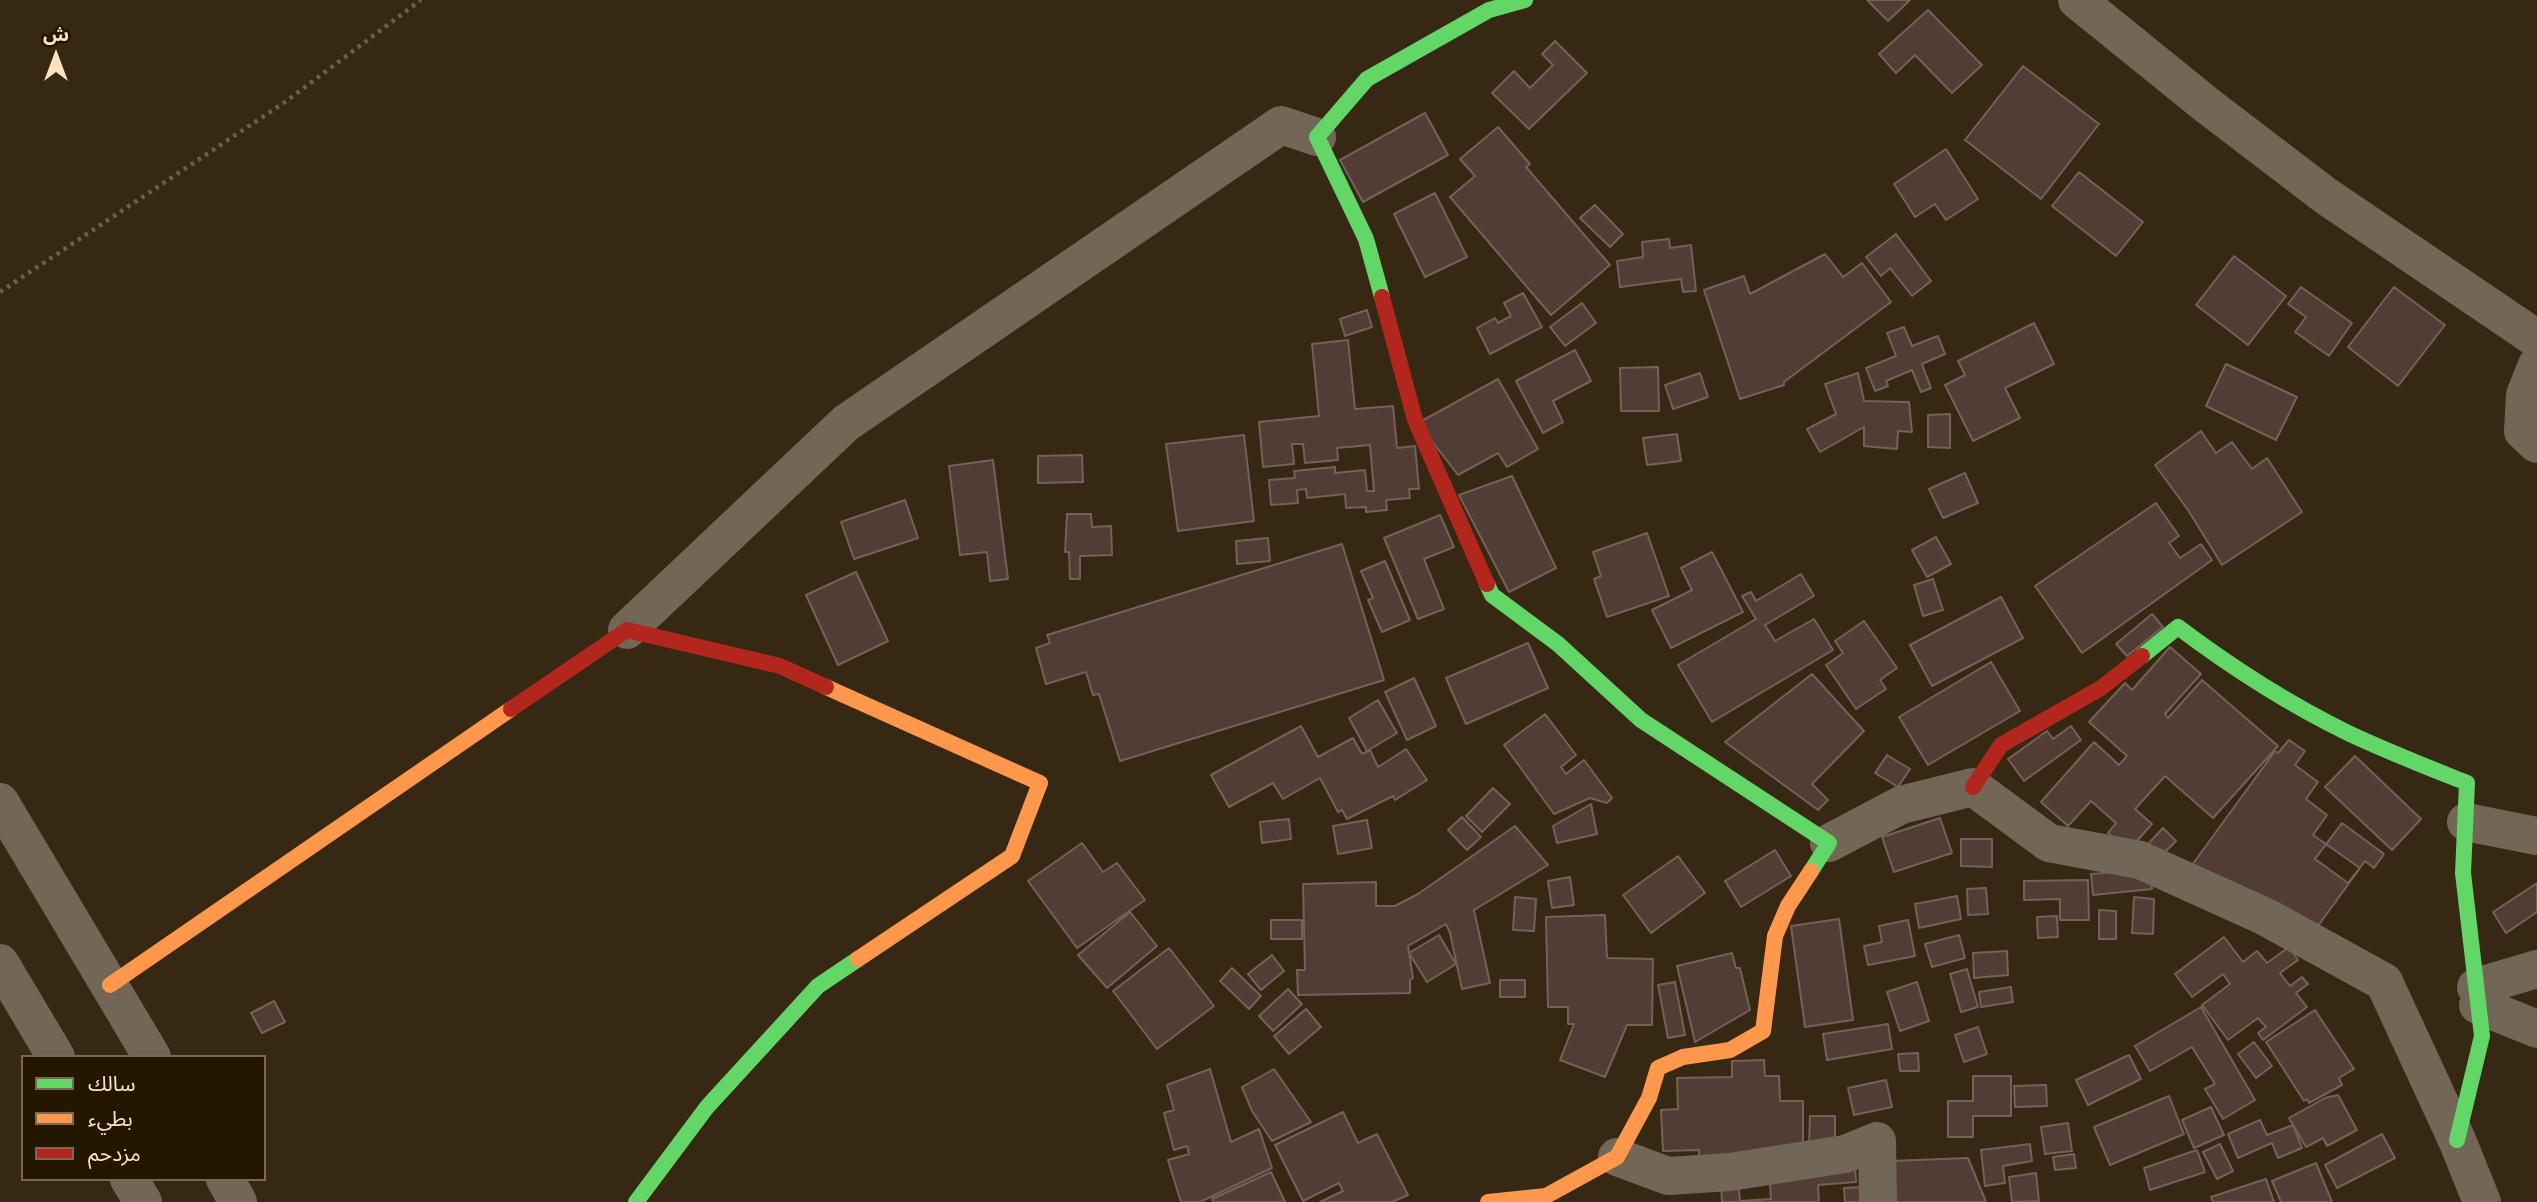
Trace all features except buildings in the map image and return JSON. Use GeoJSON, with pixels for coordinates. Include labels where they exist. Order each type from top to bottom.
{"type":"FeatureCollection","features":[{"type":"Feature","properties":{"kind":"street"},"geometry":{"type":"LineString","coordinates":[[1317,137],[1367,79],[1489,10],[1525,0]]}},
{"type":"Feature","properties":{"kind":"street"},"geometry":{"type":"LineString","coordinates":[[2077,0],[2208,106],[2326,196],[2537,339]]}},
{"type":"Feature","properties":{"kind":"street"},"geometry":{"type":"LineString","coordinates":[[110,985],[627,630],[846,423],[1281,125],[1317,137],[1366,239],[1415,420],[1492,595],[1558,644],[1641,720],[1829,843]]}},
{"type":"Feature","properties":{"kind":"street"},"geometry":{"type":"LineString","coordinates":[[2537,365],[2525,395],[2523,431],[2537,444]]}},
{"type":"Feature","properties":{"kind":"street"},"geometry":{"type":"LineString","coordinates":[[1488,1202],[1546,1196],[1617,1157],[1649,1098],[1658,1068],[1683,1057],[1730,1050],[1763,1031],[1775,936],[1788,906],[1829,843],[1901,805],[1973,787],[2001,745],[2101,688],[2178,627],[2217,657],[2300,706],[2371,744],[2467,783],[2463,873],[2482,1035],[2457,1140]]}},
{"type":"Feature","properties":{"kind":"street"},"geometry":{"type":"LineString","coordinates":[[627,630],[780,666],[1040,783],[1013,856],[818,986],[707,1107],[636,1202]]}},
{"type":"Feature","properties":{"kind":"street"},"geometry":{"type":"LineString","coordinates":[[1973,787],[2049,843],[2140,860],[2266,917],[2384,982],[2457,1140],[2482,1202]]}},
{"type":"Feature","properties":{"kind":"street"},"geometry":{"type":"LineString","coordinates":[[0,802],[151,1055]]}},
{"type":"Feature","properties":{"kind":"street"},"geometry":{"type":"LineString","coordinates":[[2466,822],[2537,836]]}},
{"type":"Feature","properties":{"kind":"street"},"geometry":{"type":"LineString","coordinates":[[0,963],[55,1055]]}},
{"type":"Feature","properties":{"kind":"street"},"geometry":{"type":"LineString","coordinates":[[2477,996],[2537,969]]}},
{"type":"Feature","properties":{"kind":"street"},"geometry":{"type":"LineString","coordinates":[[2477,996],[2537,1029]]}},
{"type":"Feature","properties":{"kind":"street"},"geometry":{"type":"LineString","coordinates":[[1617,1157],[1668,1176],[1730,1172],[1845,1154],[1877,1141],[1878,1202]]}},
{"type":"Feature","properties":{"kind":"street"},"geometry":{"type":"LineString","coordinates":[[130,1181],[143,1202]]}},
{"type":"Feature","properties":{"kind":"street"},"geometry":{"type":"LineString","coordinates":[[226,1181],[238,1202]]}},
{"type":"Feature","properties":{"kind":"path"},"geometry":{"type":"LineString","coordinates":[[0,292],[285,102],[421,0]]}},
{"type":"Feature","properties":{"kind":"traffic: fast"},"geometry":{"type":"LineString","coordinates":[[1382,297],[1366,239],[1317,137],[1367,79],[1489,10],[1525,0]]}},
{"type":"Feature","properties":{"kind":"traffic: fast"},"geometry":{"type":"LineString","coordinates":[[1487,584],[1492,595],[1558,644],[1641,720],[1829,843],[1811,871]]}},
{"type":"Feature","properties":{"kind":"traffic: fast"},"geometry":{"type":"LineString","coordinates":[[2142,656],[2178,627],[2260,684],[2325,721],[2377,746],[2467,783],[2463,873],[2482,1036],[2457,1140]]}},
{"type":"Feature","properties":{"kind":"traffic: fast"},"geometry":{"type":"LineString","coordinates":[[636,1202],[707,1107],[818,986],[858,959]]}},
{"type":"Feature","properties":{"kind":"traffic: slow"},"geometry":{"type":"LineString","coordinates":[[826,687],[1040,783],[1012,856],[858,959]]}},
{"type":"Feature","properties":{"kind":"traffic: slow"},"geometry":{"type":"LineString","coordinates":[[110,985],[511,709]]}},
{"type":"Feature","properties":{"kind":"traffic: slow"},"geometry":{"type":"LineString","coordinates":[[1488,1202],[1546,1196],[1617,1157],[1649,1098],[1658,1068],[1683,1057],[1730,1050],[1763,1031],[1775,936],[1788,906],[1811,871]]}},
{"type":"Feature","properties":{"kind":"traffic: jam"},"geometry":{"type":"LineString","coordinates":[[1382,297],[1415,420],[1487,584]]}},
{"type":"Feature","properties":{"kind":"traffic: jam"},"geometry":{"type":"LineString","coordinates":[[511,709],[627,630],[780,666],[826,687]]}},
{"type":"Feature","properties":{"kind":"traffic: jam"},"geometry":{"type":"LineString","coordinates":[[1973,787],[2001,745],[2101,688],[2142,656]]}}]}
